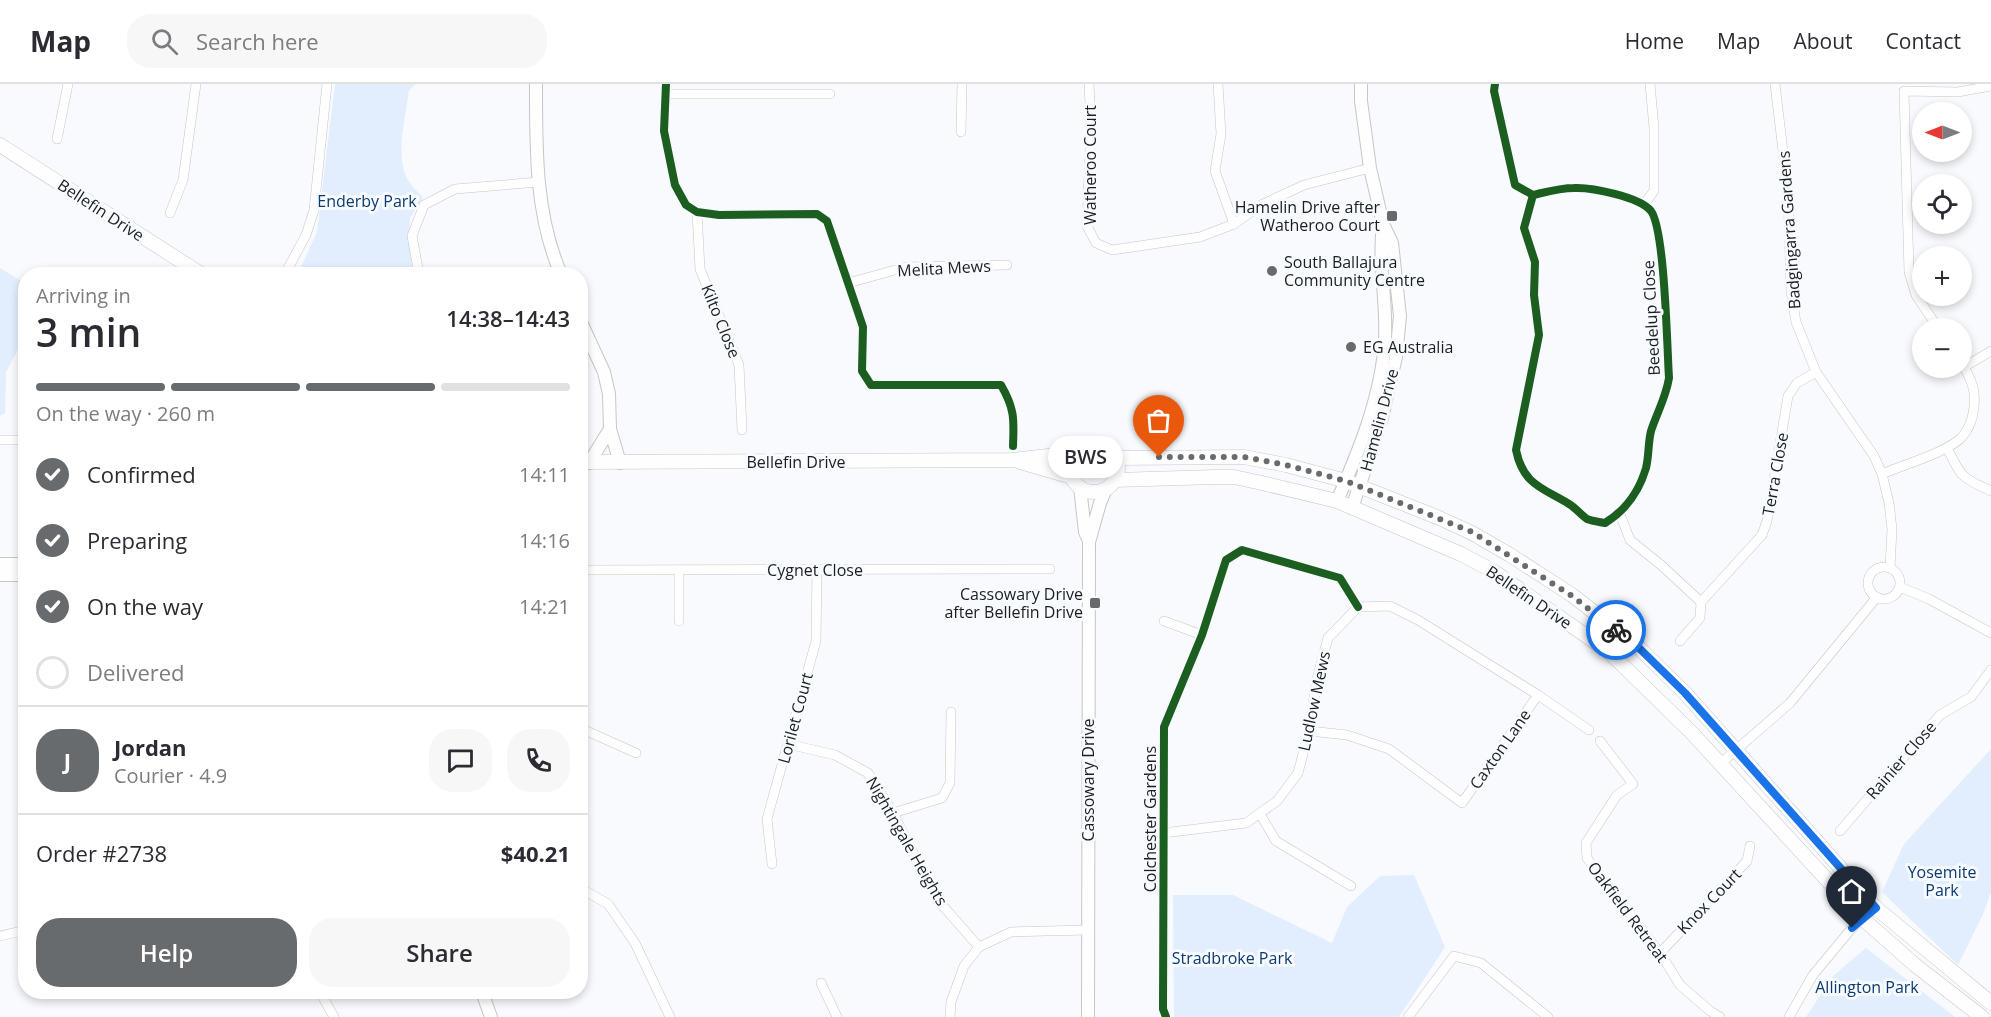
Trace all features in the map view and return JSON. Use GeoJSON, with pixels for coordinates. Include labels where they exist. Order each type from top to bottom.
{"type":"FeatureCollection","features":[{"type":"Feature","properties":{"kind":"main road","name":"Bellefin Drive"},"geometry":{"type":"LineString","coordinates":[[0,146],[190,267]]}},
{"type":"Feature","properties":{"kind":"main road"},"geometry":{"type":"LineString","coordinates":[[1090,444],[1100,444],[1110,449],[1116,458],[1118,473],[1110,485],[1093,492],[1076,482],[1070,467],[1075,453],[1090,444]]}},
{"type":"Feature","properties":{"kind":"main road","name":"Bellefin Drive"},"geometry":{"type":"LineString","coordinates":[[588,463],[1012,460],[1075,453]]}},
{"type":"Feature","properties":{"kind":"main road","name":"Bellefin Drive"},"geometry":{"type":"LineString","coordinates":[[1116,458],[1244,457],[1286,465],[1346,481],[1472,532],[1572,596],[1636,645],[1685,693],[1876,908],[1991,1003]]}},
{"type":"Feature","properties":{"kind":"main road","name":"Bellefin Drive"},"geometry":{"type":"LineString","coordinates":[[1012,460],[1076,482]]}},
{"type":"Feature","properties":{"kind":"main road","name":"Bellefin Drive"},"geometry":{"type":"LineString","coordinates":[[1110,485],[1234,477],[1338,501],[1452,550],[1493,571],[1608,651],[1692,733],[1863,919],[1916,965],[1982,1017]]}},
{"type":"Feature","properties":{"kind":"street"},"geometry":{"type":"LineString","coordinates":[[57,139],[68,84]]}},
{"type":"Feature","properties":{"kind":"street"},"geometry":{"type":"LineString","coordinates":[[170,213],[183,180],[196,84]]}},
{"type":"Feature","properties":{"kind":"street"},"geometry":{"type":"LineString","coordinates":[[289,267],[306,235],[314,210],[327,84]]}},
{"type":"Feature","properties":{"kind":"street"},"geometry":{"type":"LineString","coordinates":[[536,84],[536,156],[539,182],[548,237],[559,267]]}},
{"type":"Feature","properties":{"kind":"street"},"geometry":{"type":"LineString","coordinates":[[961,132],[962,84]]}},
{"type":"Feature","properties":{"kind":"street","name":"Watheroo Court"},"geometry":{"type":"LineString","coordinates":[[1089,84],[1091,123],[1087,226],[1096,243],[1112,250],[1200,237],[1234,224],[1261,205],[1304,185],[1370,168]]}},
{"type":"Feature","properties":{"kind":"street"},"geometry":{"type":"LineString","coordinates":[[1218,84],[1221,134],[1215,171],[1234,224]]}},
{"type":"Feature","properties":{"kind":"street","name":"Hamelin Drive"},"geometry":{"type":"LineString","coordinates":[[1352,508],[1382,418],[1399,339],[1399,294],[1395,256],[1383,224],[1370,168],[1362,113],[1361,84]]}},
{"type":"Feature","properties":{"kind":"street"},"geometry":{"type":"LineString","coordinates":[[1495,84],[1494,92],[1515,185],[1533,195],[1575,188],[1594,189],[1644,204],[1654,191],[1654,128],[1650,84]]}},
{"type":"Feature","properties":{"kind":"street","name":"Badgingarra Gardens"},"geometry":{"type":"LineString","coordinates":[[1775,84],[1788,193],[1791,291],[1796,322],[1816,372],[1869,448],[1882,474],[1892,529],[1890,568]]}},
{"type":"Feature","properties":{"kind":"street"},"geometry":{"type":"LineString","coordinates":[[1931,318],[1916,295],[1909,272],[1904,91],[1958,92],[1991,86]]}},
{"type":"Feature","properties":{"kind":"street"},"geometry":{"type":"LineString","coordinates":[[830,94],[665,89],[664,131],[675,185],[686,205],[697,212],[718,215],[817,214],[827,221],[863,327],[862,371],[871,385],[1001,385]]}},
{"type":"Feature","properties":{"kind":"street"},"geometry":{"type":"LineString","coordinates":[[418,267],[412,236],[424,206],[455,189],[539,182]]}},
{"type":"Feature","properties":{"kind":"street"},"geometry":{"type":"LineString","coordinates":[[1533,195],[1524,228],[1535,262],[1534,295],[1539,335],[1516,450],[1520,467],[1535,484],[1569,503],[1587,519],[1605,523],[1620,514],[1630,540],[1701,602]]}},
{"type":"Feature","properties":{"kind":"street","name":"Beedelup Close"},"geometry":{"type":"LineString","coordinates":[[1620,514],[1637,492],[1646,468],[1651,432],[1666,393],[1669,378],[1660,244],[1652,213],[1644,204]]}},
{"type":"Feature","properties":{"kind":"street","name":"Kilto Close"},"geometry":{"type":"LineString","coordinates":[[697,212],[700,269],[739,365],[742,429]]}},
{"type":"Feature","properties":{"kind":"street","name":"Hamelin Drive"},"geometry":{"type":"LineString","coordinates":[[1338,501],[1364,433],[1378,387],[1385,321],[1380,246],[1383,224]]}},
{"type":"Feature","properties":{"kind":"street","name":"Melita Mews"},"geometry":{"type":"LineString","coordinates":[[848,283],[906,267],[1006,265]]}},
{"type":"Feature","properties":{"kind":"street"},"geometry":{"type":"LineString","coordinates":[[588,337],[604,372],[609,394],[610,429],[620,463]]}},
{"type":"Feature","properties":{"kind":"street"},"geometry":{"type":"LineString","coordinates":[[1972,361],[1991,351]]}},
{"type":"Feature","properties":{"kind":"street","name":"Terra Close"},"geometry":{"type":"LineString","coordinates":[[1680,641],[1700,618],[1701,602],[1762,535],[1767,521],[1788,396],[1797,383],[1816,372]]}},
{"type":"Feature","properties":{"kind":"street"},"geometry":{"type":"LineString","coordinates":[[1882,474],[1947,448],[1963,436],[1973,416],[1975,391],[1971,378]]}},
{"type":"Feature","properties":{"kind":"street"},"geometry":{"type":"LineString","coordinates":[[588,459],[610,429]]}},
{"type":"Feature","properties":{"kind":"street"},"geometry":{"type":"LineString","coordinates":[[0,440],[18,440]]}},
{"type":"Feature","properties":{"kind":"street"},"geometry":{"type":"LineString","coordinates":[[1947,448],[1960,474],[1991,491]]}},
{"type":"Feature","properties":{"kind":"street","name":"Cassowary Drive"},"geometry":{"type":"LineString","coordinates":[[1076,482],[1089,542]]}},
{"type":"Feature","properties":{"kind":"street","name":"Cassowary Drive"},"geometry":{"type":"LineString","coordinates":[[1088,1017],[1089,542],[1100,503],[1110,485]]}},
{"type":"Feature","properties":{"kind":"street","name":"Colchester Gardens"},"geometry":{"type":"LineString","coordinates":[[1166,1017],[1163,1009],[1164,727],[1202,634],[1226,560],[1242,550],[1340,578],[1358,607]]}},
{"type":"Feature","properties":{"kind":"street"},"geometry":{"type":"LineString","coordinates":[[0,564],[18,564]]}},
{"type":"Feature","properties":{"kind":"street"},"geometry":{"type":"LineString","coordinates":[[1880,567],[1890,568],[1899,576],[1900,587],[1888,599],[1877,597],[1872,594],[1868,584],[1871,574],[1880,567]]}},
{"type":"Feature","properties":{"kind":"street","name":"Cygnet Close"},"geometry":{"type":"LineString","coordinates":[[588,570],[1050,570]]}},
{"type":"Feature","properties":{"kind":"street"},"geometry":{"type":"LineString","coordinates":[[679,570],[679,621]]}},
{"type":"Feature","properties":{"kind":"street","name":"Lorilet Court"},"geometry":{"type":"LineString","coordinates":[[772,864],[767,819],[816,640],[816,570]]}},
{"type":"Feature","properties":{"kind":"street"},"geometry":{"type":"LineString","coordinates":[[0,575],[18,575]]}},
{"type":"Feature","properties":{"kind":"street"},"geometry":{"type":"LineString","coordinates":[[1900,587],[1929,599],[1991,633]]}},
{"type":"Feature","properties":{"kind":"street"},"geometry":{"type":"LineString","coordinates":[[1720,764],[1790,703],[1877,597]]}},
{"type":"Feature","properties":{"kind":"street"},"geometry":{"type":"LineString","coordinates":[[1358,607],[1390,606],[1408,615],[1538,695],[1589,730]]}},
{"type":"Feature","properties":{"kind":"street","name":"Ludlow Mews"},"geometry":{"type":"LineString","coordinates":[[1164,833],[1246,824],[1277,801],[1298,772],[1328,638],[1358,607]]}},
{"type":"Feature","properties":{"kind":"street"},"geometry":{"type":"LineString","coordinates":[[1164,621],[1202,634]]}},
{"type":"Feature","properties":{"kind":"street","name":"Rainier Close"},"geometry":{"type":"LineString","coordinates":[[1840,831],[1941,715],[1971,697],[1991,670]]}},
{"type":"Feature","properties":{"kind":"street","name":"Caxton Lane"},"geometry":{"type":"LineString","coordinates":[[1309,731],[1347,735],[1389,749],[1462,804],[1538,695]]}},
{"type":"Feature","properties":{"kind":"street"},"geometry":{"type":"LineString","coordinates":[[893,813],[942,798],[950,783],[951,712]]}},
{"type":"Feature","properties":{"kind":"street"},"geometry":{"type":"LineString","coordinates":[[588,732],[636,753]]}},
{"type":"Feature","properties":{"kind":"street","name":"Oakfield Retreat"},"geometry":{"type":"LineString","coordinates":[[1600,741],[1633,784],[1617,795],[1586,843],[1587,858],[1660,953],[1680,985],[1720,1017]]}},
{"type":"Feature","properties":{"kind":"street","name":"Nightingale Heights"},"geometry":{"type":"LineString","coordinates":[[788,744],[835,755],[868,773],[893,813],[936,897],[980,947]]}},
{"type":"Feature","properties":{"kind":"street"},"geometry":{"type":"LineString","coordinates":[[1260,814],[1276,841],[1351,886]]}},
{"type":"Feature","properties":{"kind":"street","name":"Knox Court"},"geometry":{"type":"LineString","coordinates":[[1660,953],[1748,861],[1750,846]]}},
{"type":"Feature","properties":{"kind":"street"},"geometry":{"type":"LineString","coordinates":[[588,893],[608,904],[635,943],[670,1017]]}},
{"type":"Feature","properties":{"kind":"street"},"geometry":{"type":"LineString","coordinates":[[1789,1017],[1813,975],[1852,928],[1876,908]]}},
{"type":"Feature","properties":{"kind":"street"},"geometry":{"type":"LineString","coordinates":[[950,1017],[951,1002],[964,966],[980,947],[1011,932],[1088,930]]}},
{"type":"Feature","properties":{"kind":"street"},"geometry":{"type":"LineString","coordinates":[[0,936],[18,932]]}},
{"type":"Feature","properties":{"kind":"street"},"geometry":{"type":"LineString","coordinates":[[1408,1017],[1454,956],[1481,963],[1548,1017]]}},
{"type":"Feature","properties":{"kind":"street"},"geometry":{"type":"LineString","coordinates":[[821,982],[837,1017]]}},
{"type":"Feature","properties":{"kind":"street"},"geometry":{"type":"LineString","coordinates":[[324,999],[334,1017]]}},
{"type":"Feature","properties":{"kind":"street"},"geometry":{"type":"LineString","coordinates":[[485,999],[491,1017]]}},
{"type":"Feature","properties":{"kind":"green space","name":"Enderby Park"},"geometry":{"type":"Polygon","coordinates":[[[335,84],[416,84],[409,90],[401,151],[405,175],[423,198],[410,218],[409,245],[412,267],[301,267],[317,232],[335,84]]]}},
{"type":"Feature","properties":{"kind":"green space"},"geometry":{"type":"Polygon","coordinates":[[[0,268],[18,279],[18,349],[6,372],[5,413],[0,416],[0,268]]]}},
{"type":"Feature","properties":{"kind":"green space","name":"Yosemite Park"},"geometry":{"type":"Polygon","coordinates":[[[1991,749],[1991,892],[1984,912],[1958,965],[1882,892],[1904,844],[1991,749]]]}},
{"type":"Feature","properties":{"kind":"green space","name":"Stradbroke Park"},"geometry":{"type":"Polygon","coordinates":[[[1414,875],[1445,947],[1399,1017],[1174,1017],[1173,895],[1233,895],[1332,943],[1347,907],[1380,876],[1414,875]]]}},
{"type":"Feature","properties":{"kind":"green space","name":"Allington Park"},"geometry":{"type":"Polygon","coordinates":[[[1866,948],[1955,1017],[1806,1017],[1833,976],[1866,948]]]}},
{"type":"Feature","properties":{"kind":"cycle path"},"geometry":{"type":"LineString","coordinates":[[666,84],[664,131],[675,185],[686,205],[697,212],[719,215],[817,214],[827,221],[863,327],[862,371],[871,385],[1001,385],[1013,415],[1013,446]]}},
{"type":"Feature","properties":{"kind":"cycle path"},"geometry":{"type":"LineString","coordinates":[[1495,84],[1494,91],[1515,185],[1533,195],[1524,228],[1535,262],[1534,295],[1539,335],[1516,450],[1519,462],[1535,484],[1572,506],[1587,519],[1605,523],[1631,500],[1640,485],[1646,468],[1651,431],[1668,385],[1666,317],[1656,222],[1651,211],[1637,201],[1603,191],[1569,188],[1533,195]]}},
{"type":"Feature","properties":{"kind":"cycle path"},"geometry":{"type":"LineString","coordinates":[[1166,1017],[1163,1009],[1164,727],[1202,635],[1226,560],[1242,550],[1340,578],[1358,607]]}},
{"type":"Feature","properties":{"kind":"way so far"},"geometry":{"type":"LineString","coordinates":[[1159,457],[1244,457],[1286,465],[1346,481],[1472,532],[1572,596],[1616,630]]}},
{"type":"Feature","properties":{"kind":"place","name":"Hamelin Drive after Watheroo Court"},"geometry":{"type":"Point","coordinates":[1392,216]}},
{"type":"Feature","properties":{"kind":"place","name":"South Ballajura Community Centre"},"geometry":{"type":"Point","coordinates":[1272,271]}},
{"type":"Feature","properties":{"kind":"place","name":"EG Australia"},"geometry":{"type":"Point","coordinates":[1351,347]}},
{"type":"Feature","properties":{"kind":"place","name":"BWS"},"geometry":{"type":"Point","coordinates":[1159,457]}},
{"type":"Feature","properties":{"kind":"place","name":"Cassowary Drive after Bellefin Drive"},"geometry":{"type":"Point","coordinates":[1095,603]}},
{"type":"Feature","properties":{"kind":"route"},"geometry":{"type":"LineString","coordinates":[[1616,630],[1636,645],[1685,693],[1876,908],[1852,928]]}}]}
